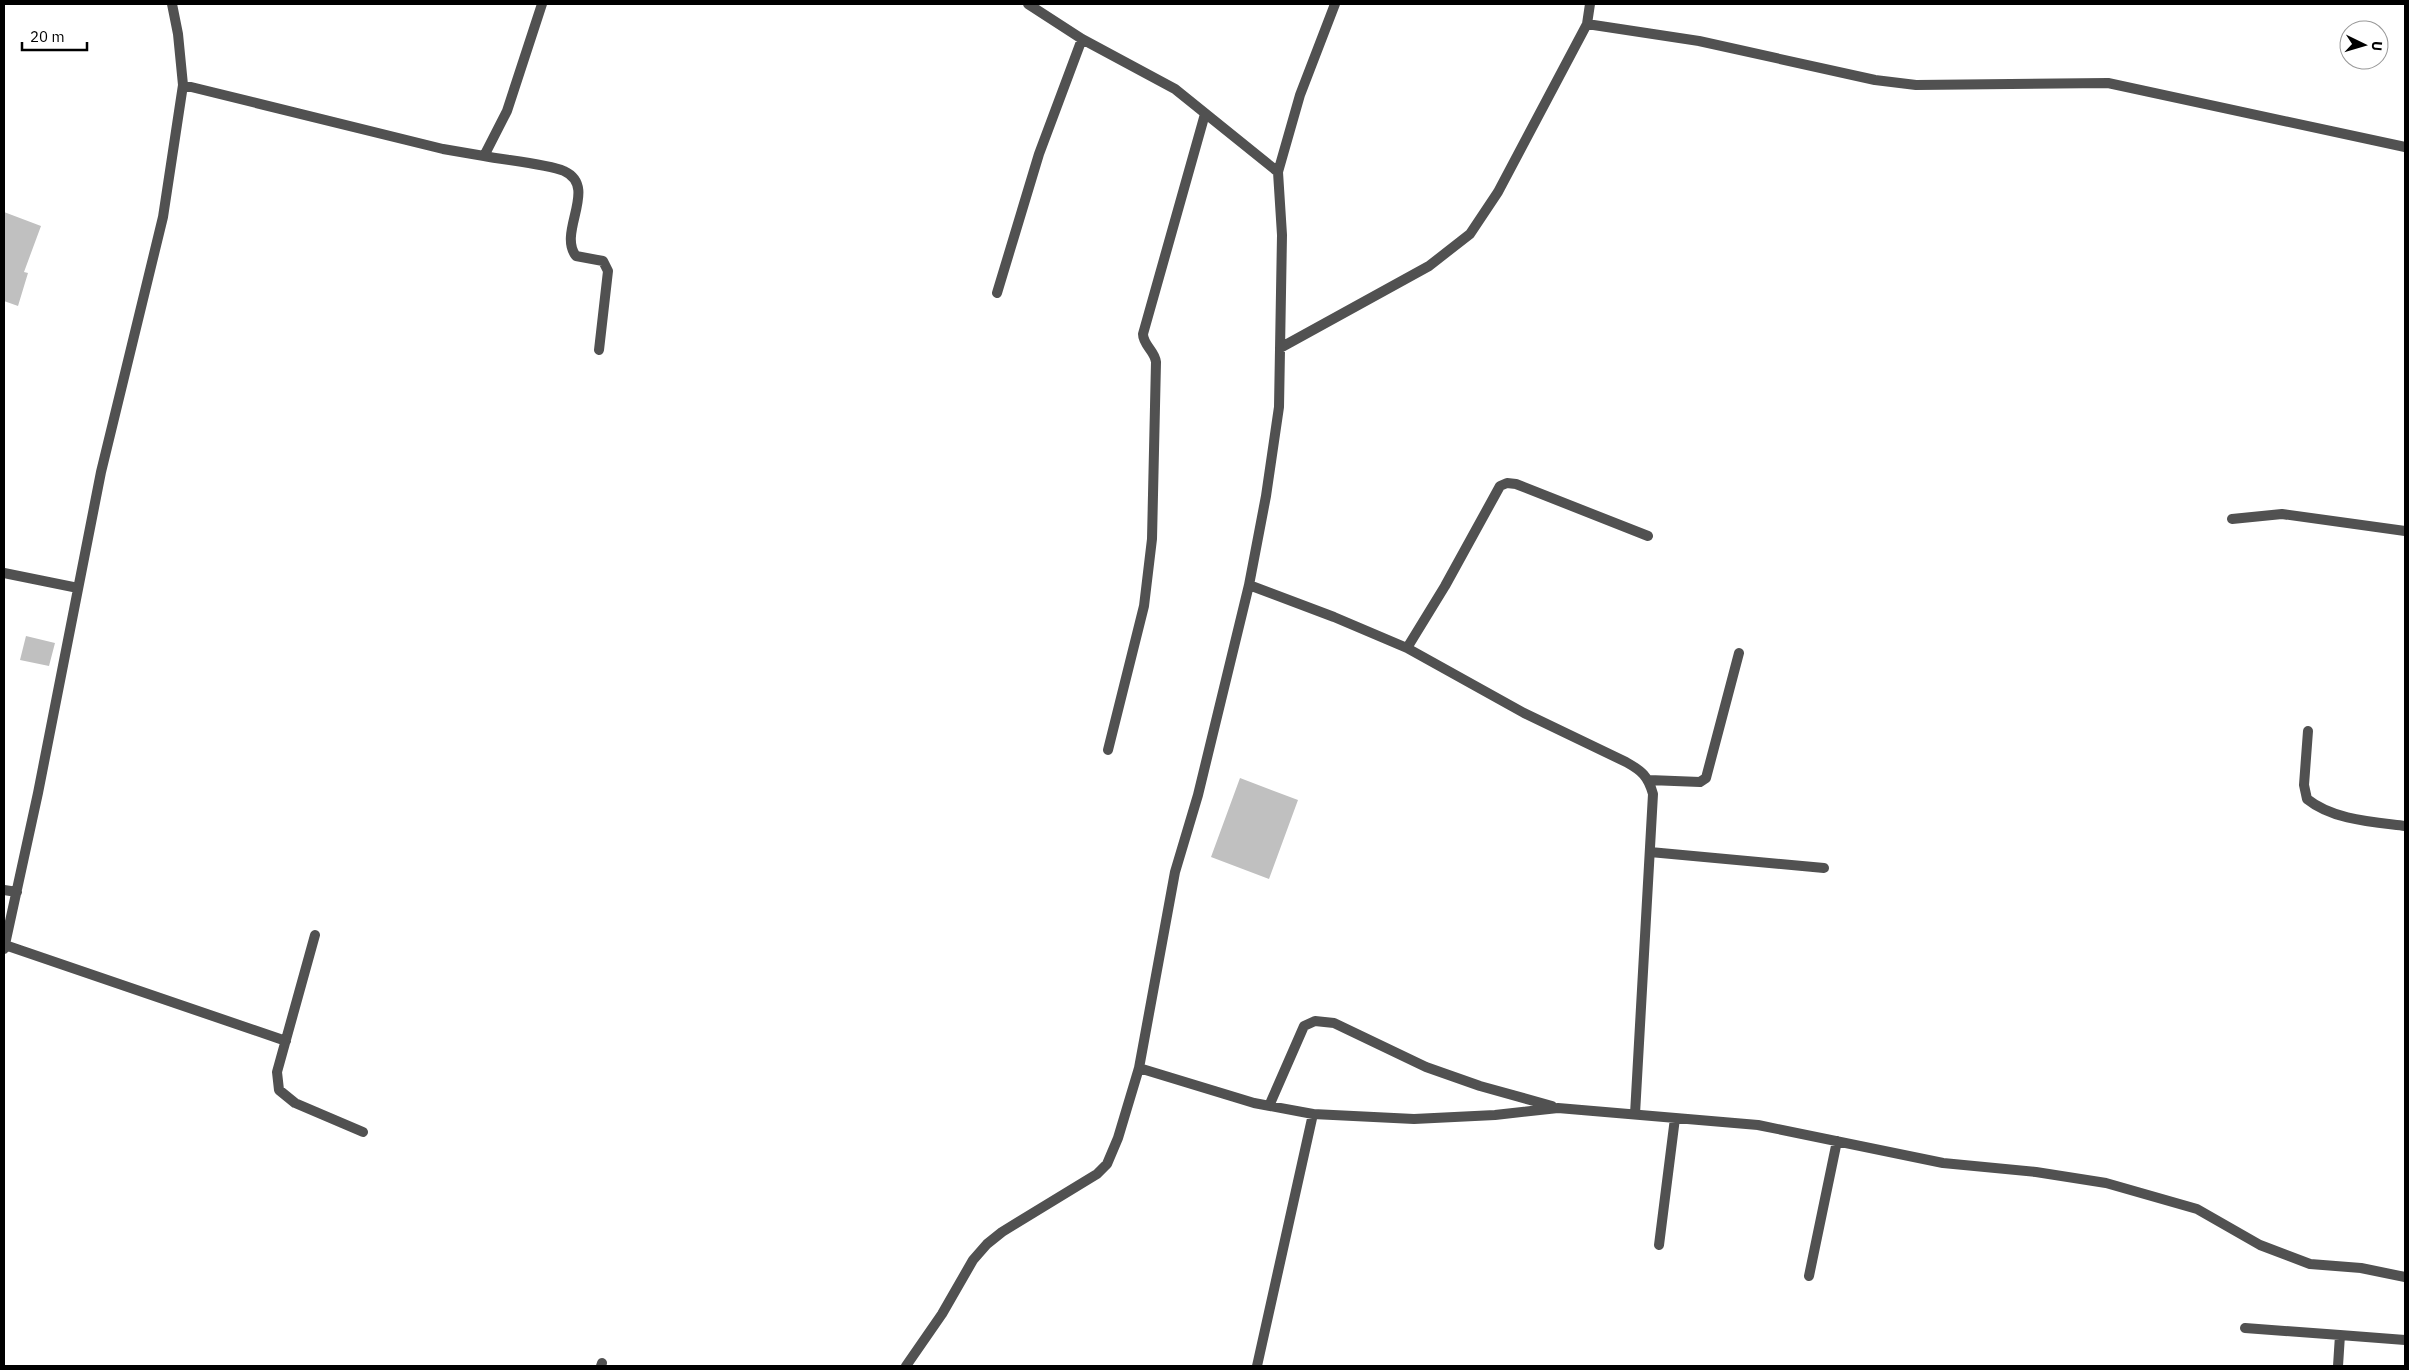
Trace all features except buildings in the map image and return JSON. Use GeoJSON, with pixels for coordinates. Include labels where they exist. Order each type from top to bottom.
{"type":"FeatureCollection","features":[{"type":"Feature","properties":{"kind":"street"},"geometry":{"type":"LineString","coordinates":[[172,4],[178,34],[183,85],[163,217],[101,472],[17,892],[7,921],[4,947],[286,1041]]}},
{"type":"Feature","properties":{"kind":"street"},"geometry":{"type":"LineString","coordinates":[[484,156],[507,111],[542,4]]}},
{"type":"Feature","properties":{"kind":"street"},"geometry":{"type":"LineString","coordinates":[[1028,4],[1082,39],[1175,89],[1278,172]]}},
{"type":"Feature","properties":{"kind":"street"},"geometry":{"type":"LineString","coordinates":[[906,1366],[942,1314],[973,1260],[987,1244],[1002,1232],[1097,1174],[1107,1164],[1118,1138],[1139,1068],[1175,872],[1198,795],[1249,585],[1266,496],[1279,407],[1282,235],[1278,172],[1300,95],[1335,4]]}},
{"type":"Feature","properties":{"kind":"street"},"geometry":{"type":"LineString","coordinates":[[1280,348],[1429,266],[1470,234],[1498,192],[1587,24],[1590,4]]}},
{"type":"Feature","properties":{"kind":"street"},"geometry":{"type":"LineString","coordinates":[[1587,24],[1699,41],[1875,80],[1916,86],[2108,83],[2405,147]]}},
{"type":"Feature","properties":{"kind":"street"},"geometry":{"type":"LineString","coordinates":[[996,293],[1040,154],[1082,39]]}},
{"type":"Feature","properties":{"kind":"street"},"geometry":{"type":"LineString","coordinates":[[183,85],[443,149],[563,170],[576,180],[579,194],[570,245],[576,256],[603,261],[608,271],[598,350]]}},
{"type":"Feature","properties":{"kind":"street"},"geometry":{"type":"LineString","coordinates":[[1108,750],[1144,606],[1152,539],[1156,362],[1154,353],[1143,339],[1143,334],[1205,114]]}},
{"type":"Feature","properties":{"kind":"street"},"geometry":{"type":"LineString","coordinates":[[1407,648],[1445,586],[1500,486],[1507,483],[1516,484],[1648,536]]}},
{"type":"Feature","properties":{"kind":"street"},"geometry":{"type":"LineString","coordinates":[[2232,519],[2282,514],[2405,531]]}},
{"type":"Feature","properties":{"kind":"street"},"geometry":{"type":"LineString","coordinates":[[4,573],[78,588]]}},
{"type":"Feature","properties":{"kind":"street"},"geometry":{"type":"LineString","coordinates":[[1249,585],[1334,617],[1407,648],[1524,713],[1626,762],[1642,771],[1649,780],[1653,794],[1635,1114]]}},
{"type":"Feature","properties":{"kind":"street"},"geometry":{"type":"LineString","coordinates":[[1649,780],[1700,782],[1706,778],[1739,653]]}},
{"type":"Feature","properties":{"kind":"street"},"geometry":{"type":"LineString","coordinates":[[2308,731],[2304,785],[2307,799],[2316,806],[2344,816],[2405,826]]}},
{"type":"Feature","properties":{"kind":"street"},"geometry":{"type":"LineString","coordinates":[[1650,852],[1824,868]]}},
{"type":"Feature","properties":{"kind":"street"},"geometry":{"type":"LineString","coordinates":[[4,890],[17,892]]}},
{"type":"Feature","properties":{"kind":"street"},"geometry":{"type":"LineString","coordinates":[[315,935],[277,1072],[278,1090],[295,1103],[363,1132]]}},
{"type":"Feature","properties":{"kind":"street"},"geometry":{"type":"LineString","coordinates":[[1269,1106],[1304,1026],[1315,1021],[1334,1023],[1426,1068],[1480,1086],[1558,1108]]}},
{"type":"Feature","properties":{"kind":"street"},"geometry":{"type":"LineString","coordinates":[[1139,1068],[1205,1090],[1269,1106],[1313,1114],[1414,1119],[1494,1115],[1558,1108],[1635,1114],[1758,1126],[1943,1164],[2036,1172],[2106,1183],[2197,1208],[2260,1245],[2310,1264],[2362,1268],[2405,1277]]}},
{"type":"Feature","properties":{"kind":"street"},"geometry":{"type":"LineString","coordinates":[[1257,1366],[1313,1114]]}},
{"type":"Feature","properties":{"kind":"street"},"geometry":{"type":"LineString","coordinates":[[1659,1245],[1675,1118]]}},
{"type":"Feature","properties":{"kind":"street"},"geometry":{"type":"LineString","coordinates":[[1809,1276],[1837,1141]]}},
{"type":"Feature","properties":{"kind":"street"},"geometry":{"type":"LineString","coordinates":[[2245,1328],[2405,1340]]}},
{"type":"Feature","properties":{"kind":"street"},"geometry":{"type":"LineString","coordinates":[[2338,1366],[2340,1335]]}}]}
